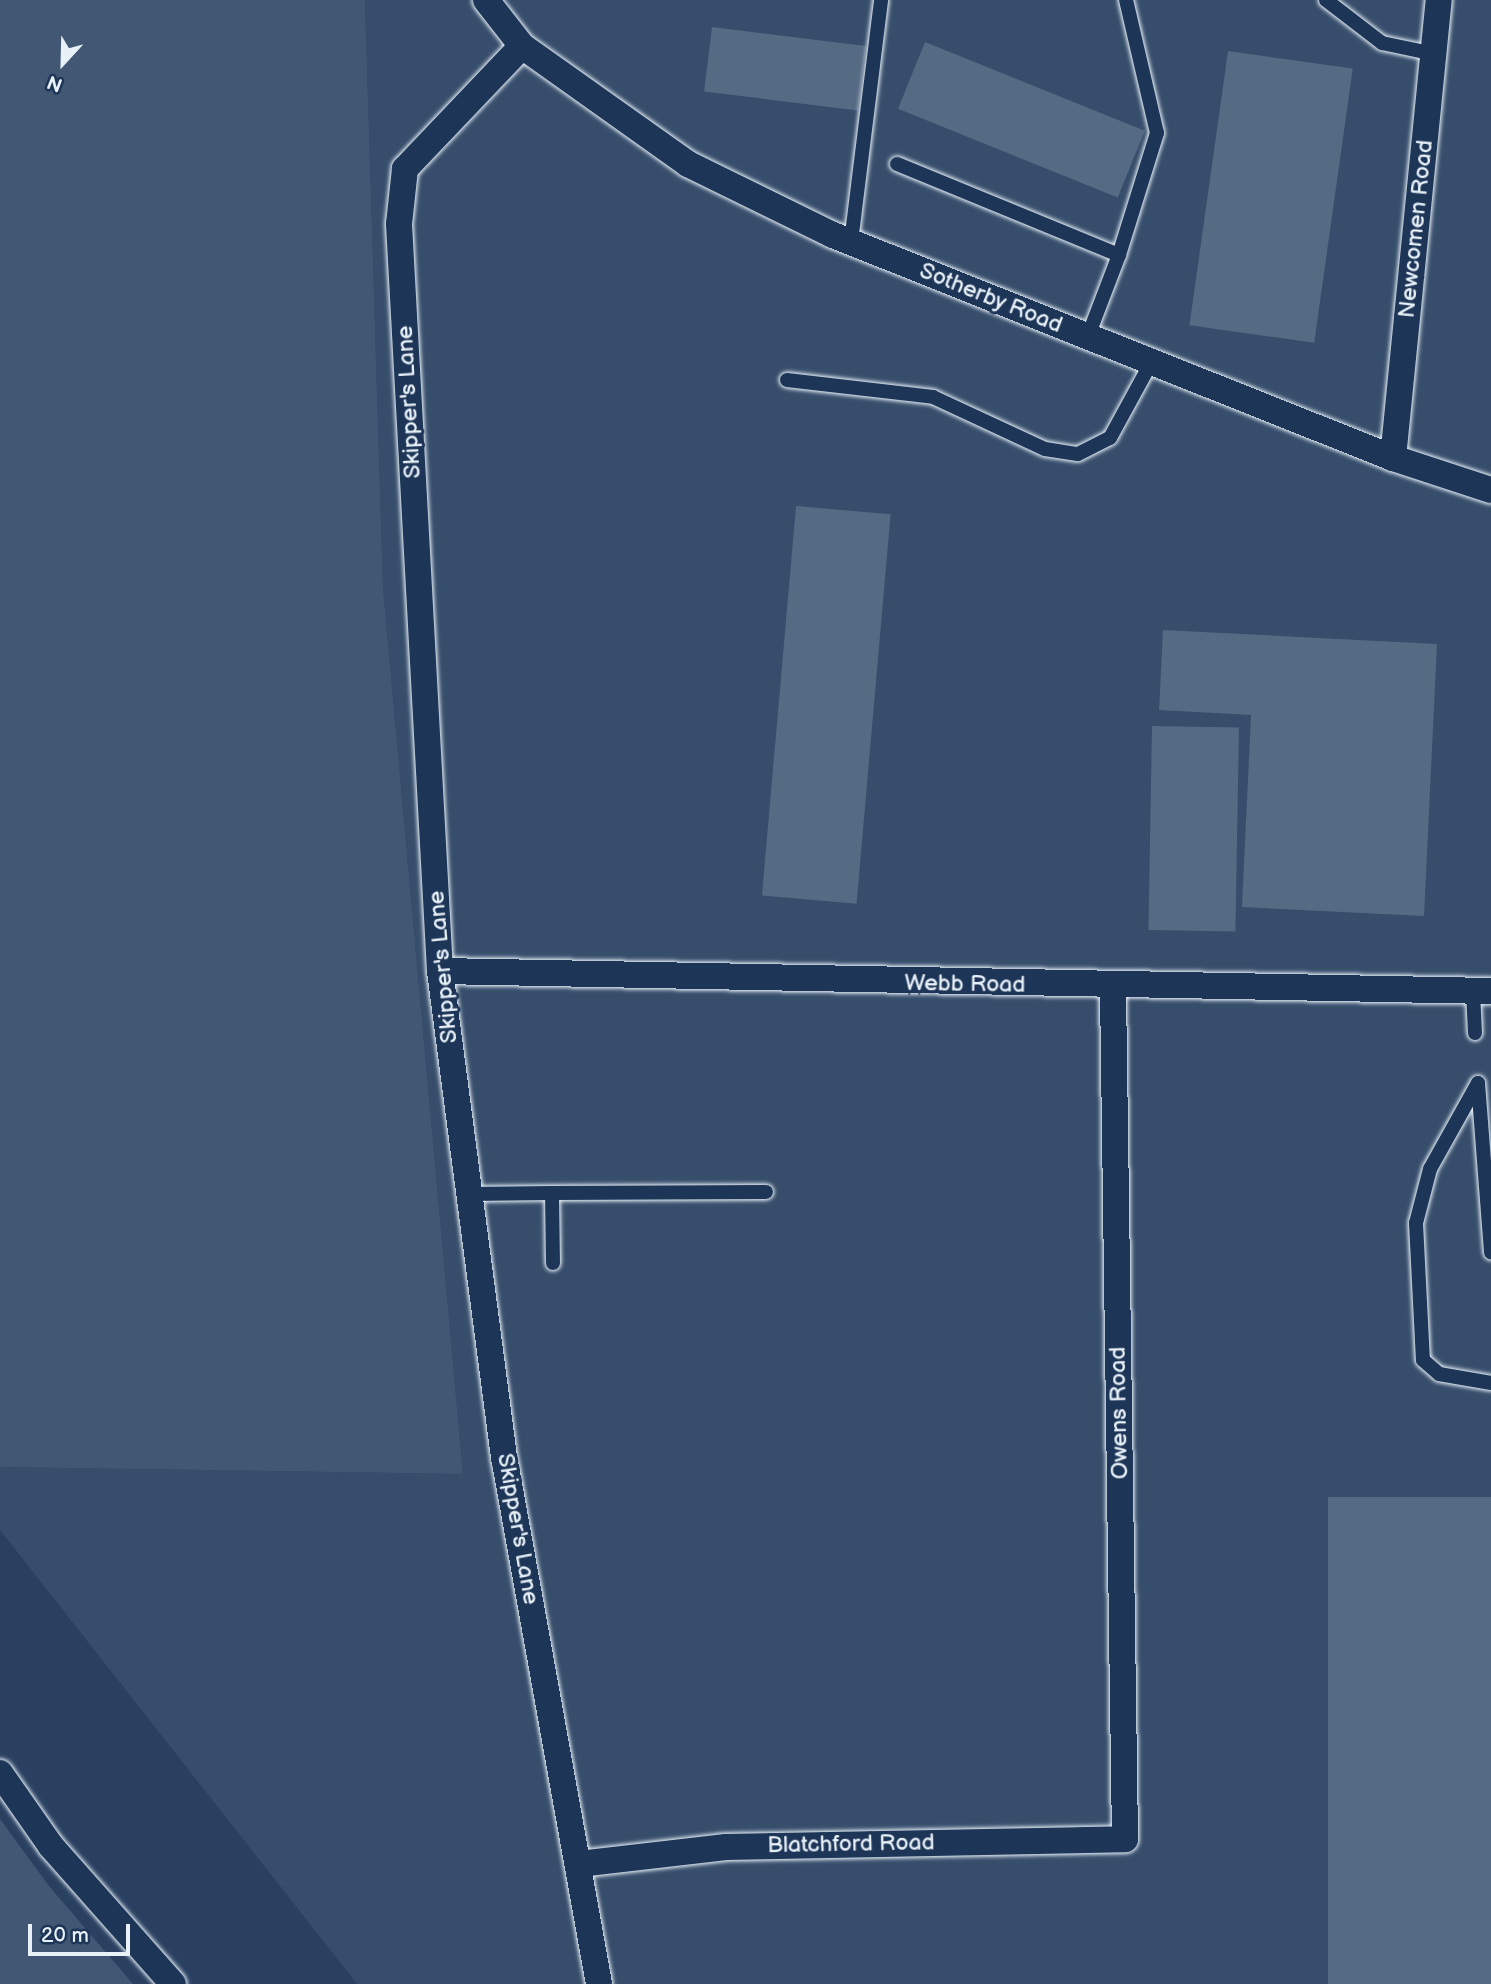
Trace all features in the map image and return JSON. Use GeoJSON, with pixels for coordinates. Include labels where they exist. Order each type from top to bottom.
{"type":"FeatureCollection","features":[{"type":"Feature","properties":{"kind":"street"},"geometry":{"type":"LineString","coordinates":[[486,0],[522,46]]}},
{"type":"Feature","properties":{"kind":"street","name":"Newcomen Road"},"geometry":{"type":"LineString","coordinates":[[1393,458],[1439,0]]}},
{"type":"Feature","properties":{"kind":"street","name":"Sotherby Road"},"geometry":{"type":"LineString","coordinates":[[522,46],[688,164],[850,242],[1393,458],[1491,490]]}},
{"type":"Feature","properties":{"kind":"street","name":"Skipper's Lane"},"geometry":{"type":"LineString","coordinates":[[522,46],[405,169],[401,210],[440,971],[505,1462],[599,1984]]}},
{"type":"Feature","properties":{"kind":"street","name":"Webb Road"},"geometry":{"type":"LineString","coordinates":[[440,971],[1113,987],[1482,991]]}},
{"type":"Feature","properties":{"kind":"street","name":"Owens Road"},"geometry":{"type":"LineString","coordinates":[[1113,987],[1125,1839]]}},
{"type":"Feature","properties":{"kind":"street"},"geometry":{"type":"LineString","coordinates":[[0,1773],[51,1846],[173,1984]]}},
{"type":"Feature","properties":{"kind":"street","name":"Blatchford Road"},"geometry":{"type":"LineString","coordinates":[[579,1864],[726,1847],[1125,1839]]}},
{"type":"Feature","properties":{"kind":"lane"},"geometry":{"type":"LineString","coordinates":[[850,242],[881,0]]}},
{"type":"Feature","properties":{"kind":"lane"},"geometry":{"type":"LineString","coordinates":[[1088,336],[1119,255],[1157,133],[1126,0]]}},
{"type":"Feature","properties":{"kind":"lane"},"geometry":{"type":"LineString","coordinates":[[1326,0],[1382,43],[1434,54]]}},
{"type":"Feature","properties":{"kind":"lane"},"geometry":{"type":"LineString","coordinates":[[897,164],[1119,255]]}},
{"type":"Feature","properties":{"kind":"lane"},"geometry":{"type":"LineString","coordinates":[[787,380],[933,397],[1045,449],[1077,454],[1110,438],[1152,362]]}},
{"type":"Feature","properties":{"kind":"lane"},"geometry":{"type":"LineString","coordinates":[[1475,1033],[1482,991]]}},
{"type":"Feature","properties":{"kind":"lane"},"geometry":{"type":"LineString","coordinates":[[1491,1253],[1478,1083],[1430,1170],[1416,1223],[1423,1360],[1439,1374],[1491,1383]]}},
{"type":"Feature","properties":{"kind":"lane"},"geometry":{"type":"LineString","coordinates":[[469,1194],[766,1192]]}},
{"type":"Feature","properties":{"kind":"lane"},"geometry":{"type":"LineString","coordinates":[[552,1193],[553,1264]]}},
{"type":"Feature","properties":{"kind":"shaded area"},"geometry":{"type":"Polygon","coordinates":[[[0,0],[365,0],[383,588],[463,1474],[0,1467],[0,0]]]}},
{"type":"Feature","properties":{"kind":"shaded area"},"geometry":{"type":"Polygon","coordinates":[[[365,0],[1491,0],[1491,1984],[357,1984],[0,1530],[0,1467],[463,1474],[383,588],[365,0]]]}},
{"type":"Feature","properties":{"kind":"shaded area"},"geometry":{"type":"Polygon","coordinates":[[[0,1819],[49,1886],[133,1984],[0,1984],[0,1819]]]}},
{"type":"Feature","properties":{"kind":"building"},"geometry":{"type":"Polygon","coordinates":[[[712,27],[866,46],[858,110],[704,92],[712,27]]]}},
{"type":"Feature","properties":{"kind":"building"},"geometry":{"type":"Polygon","coordinates":[[[925,42],[1145,131],[1118,198],[898,109],[925,42]]]}},
{"type":"Feature","properties":{"kind":"building"},"geometry":{"type":"Polygon","coordinates":[[[1228,51],[1353,69],[1314,343],[1189,325],[1228,51]]]}},
{"type":"Feature","properties":{"kind":"building"},"geometry":{"type":"Polygon","coordinates":[[[796,506],[891,514],[857,904],[762,896],[796,506]]]}},
{"type":"Feature","properties":{"kind":"building"},"geometry":{"type":"Polygon","coordinates":[[[1163,630],[1437,644],[1424,916],[1242,907],[1251,715],[1159,710],[1163,630]]]}},
{"type":"Feature","properties":{"kind":"building"},"geometry":{"type":"Polygon","coordinates":[[[1152,726],[1239,728],[1235,931],[1148,930],[1152,726]]]}},
{"type":"Feature","properties":{"kind":"building"},"geometry":{"type":"Polygon","coordinates":[[[1328,1497],[1491,1497],[1491,1984],[1328,1984],[1328,1497]]]}}]}
